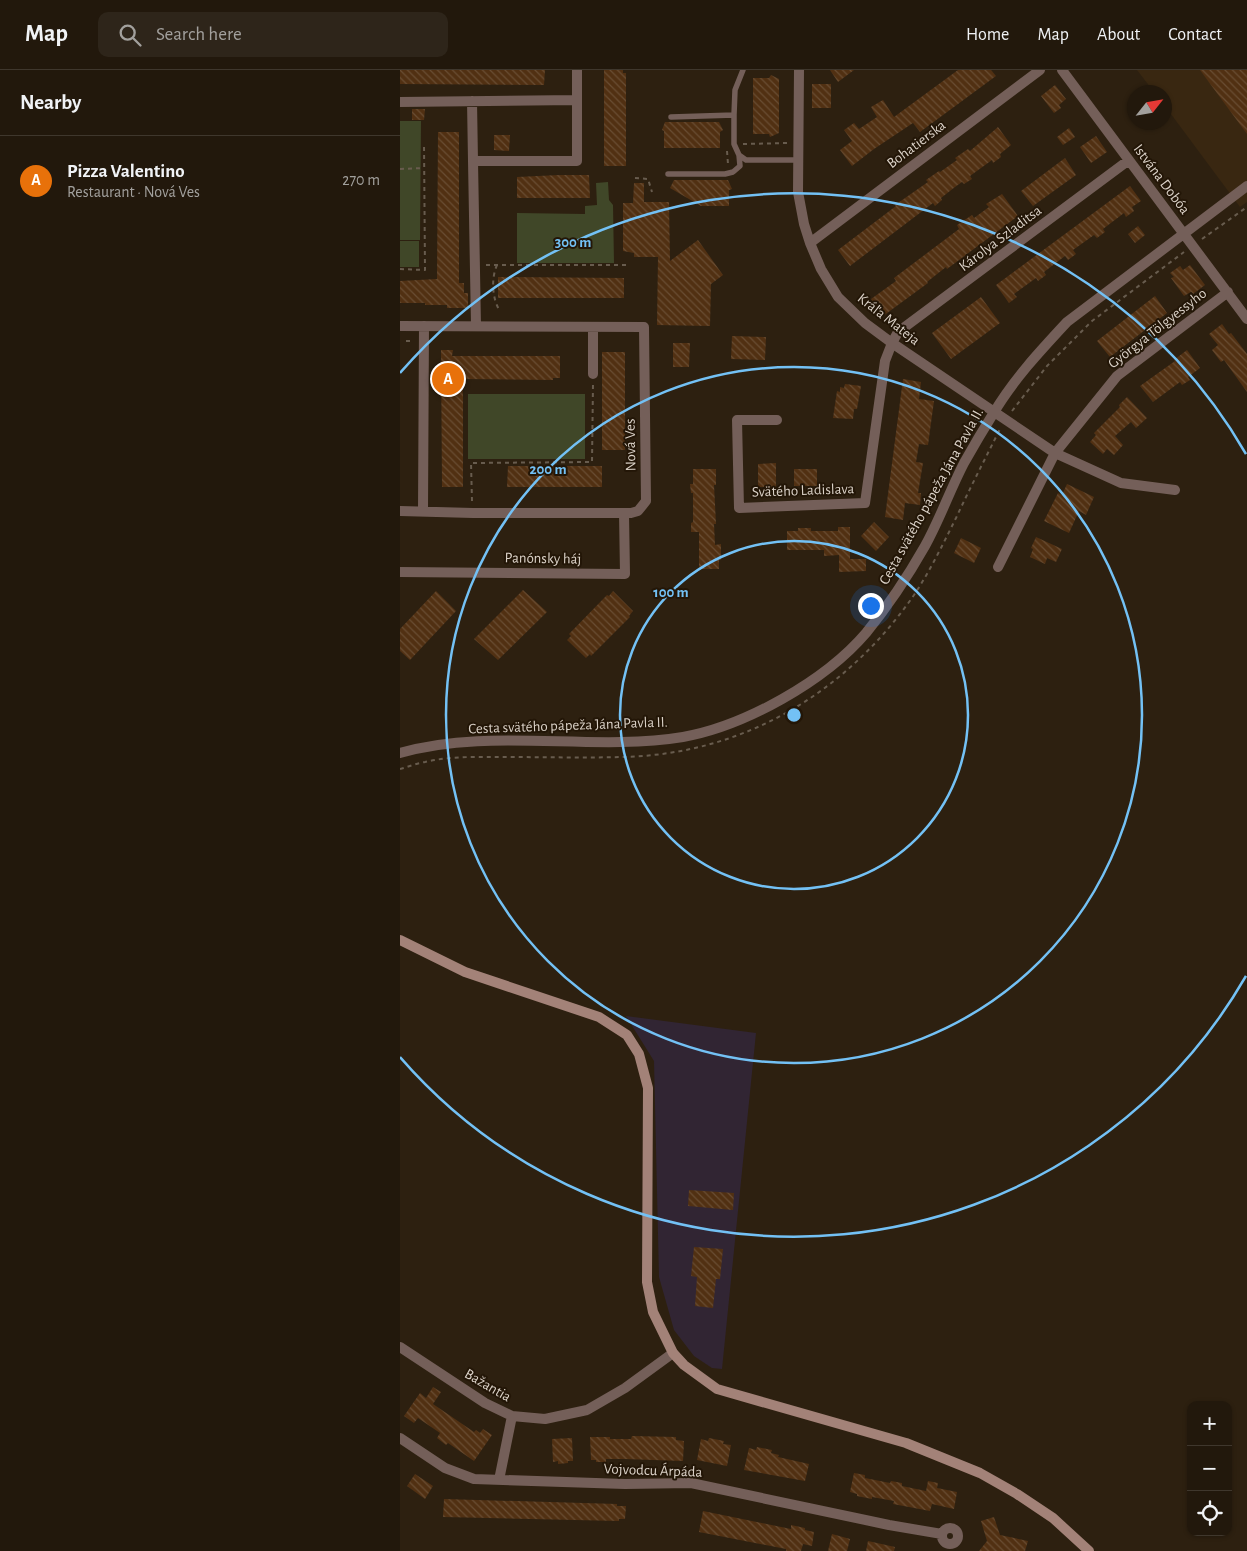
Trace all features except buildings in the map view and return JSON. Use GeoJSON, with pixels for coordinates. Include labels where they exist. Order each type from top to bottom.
{"type":"FeatureCollection","features":[{"type":"Feature","properties":{"kind":"street"},"geometry":{"type":"LineString","coordinates":[[473,161],[577,161],[577,70]]}},
{"type":"Feature","properties":{"kind":"street","name":"Kráľa Mateja"},"geometry":{"type":"LineString","coordinates":[[799,70],[798,192],[810,243],[820,269],[838,297],[865,323],[892,343],[1055,453],[1121,483],[1176,490]]}},
{"type":"Feature","properties":{"kind":"street","name":"Bohatierska"},"geometry":{"type":"LineString","coordinates":[[810,243],[1040,70]]}},
{"type":"Feature","properties":{"kind":"street","name":"Istvána Dobóa"},"geometry":{"type":"LineString","coordinates":[[1062,70],[1247,319]]}},
{"type":"Feature","properties":{"kind":"street"},"geometry":{"type":"LineString","coordinates":[[400,102],[577,100]]}},
{"type":"Feature","properties":{"kind":"street"},"geometry":{"type":"LineString","coordinates":[[472,101],[476,326]]}},
{"type":"Feature","properties":{"kind":"street","name":"Károlya Szladitsa"},"geometry":{"type":"LineString","coordinates":[[892,343],[898,332],[1129,160]]}},
{"type":"Feature","properties":{"kind":"street","name":"Cesta svätého pápeža Jána Pavla II."},"geometry":{"type":"LineString","coordinates":[[400,753],[422,747],[446,744],[508,741],[637,741],[683,737],[720,727],[754,714],[788,696],[832,665],[865,634],[891,600],[925,545],[965,463],[994,412],[1042,349],[1067,322],[1245,188]]}},
{"type":"Feature","properties":{"kind":"street","name":"Györgya Tölgyessyho"},"geometry":{"type":"LineString","coordinates":[[998,567],[1055,453],[1117,376],[1228,292]]}},
{"type":"Feature","properties":{"kind":"street","name":"Nová Ves"},"geometry":{"type":"LineString","coordinates":[[400,326],[644,327],[646,501],[638,511],[624,513],[400,511]]}},
{"type":"Feature","properties":{"kind":"street"},"geometry":{"type":"LineString","coordinates":[[423,511],[424,326]]}},
{"type":"Feature","properties":{"kind":"street"},"geometry":{"type":"LineString","coordinates":[[593,327],[593,374]]}},
{"type":"Feature","properties":{"kind":"street","name":"Svätého Ladislava"},"geometry":{"type":"LineString","coordinates":[[777,420],[737,420],[739,508],[865,503],[885,361],[892,343]]}},
{"type":"Feature","properties":{"kind":"street","name":"Panónsky háj"},"geometry":{"type":"LineString","coordinates":[[400,572],[625,574],[624,513]]}},
{"type":"Feature","properties":{"kind":"street"},"geometry":{"type":"LineString","coordinates":[[400,940],[465,972],[599,1017],[627,1036],[639,1054],[648,1088],[647,1282],[653,1312],[673,1353],[684,1365],[717,1389],[906,1443],[980,1473],[1017,1494],[1053,1518],[1089,1551]]}},
{"type":"Feature","properties":{"kind":"street","name":"Bažantia"},"geometry":{"type":"LineString","coordinates":[[400,1347],[485,1403],[512,1416],[545,1419],[587,1410],[625,1388],[673,1353]]}},
{"type":"Feature","properties":{"kind":"street"},"geometry":{"type":"LineString","coordinates":[[499,1480],[512,1416]]}},
{"type":"Feature","properties":{"kind":"street","name":"Vojvodcu Árpáda"},"geometry":{"type":"LineString","coordinates":[[400,1438],[445,1468],[474,1479],[616,1484],[692,1483],[889,1525],[942,1534]]}},
{"type":"Feature","properties":{"kind":"lane"},"geometry":{"type":"LineString","coordinates":[[668,174],[728,173],[734,172],[740,166],[739,155],[734,144],[734,115],[735,90],[743,70]]}},
{"type":"Feature","properties":{"kind":"lane"},"geometry":{"type":"LineString","coordinates":[[671,117],[734,115]]}},
{"type":"Feature","properties":{"kind":"lane"},"geometry":{"type":"LineString","coordinates":[[739,155],[746,160],[798,160]]}},
{"type":"Feature","properties":{"kind":"path"},"geometry":{"type":"LineString","coordinates":[[400,269],[425,270],[424,144]]}},
{"type":"Feature","properties":{"kind":"path"},"geometry":{"type":"LineString","coordinates":[[726,144],[728,173]]}},
{"type":"Feature","properties":{"kind":"path"},"geometry":{"type":"LineString","coordinates":[[400,169],[424,168]]}},
{"type":"Feature","properties":{"kind":"path"},"geometry":{"type":"LineString","coordinates":[[635,178],[648,179],[652,192]]}},
{"type":"Feature","properties":{"kind":"path"},"geometry":{"type":"LineString","coordinates":[[1009,414],[1047,366],[1092,321],[1122,296],[1247,207]]}},
{"type":"Feature","properties":{"kind":"path"},"geometry":{"type":"LineString","coordinates":[[474,264],[629,265]]}},
{"type":"Feature","properties":{"kind":"path"},"geometry":{"type":"LineString","coordinates":[[497,265],[495,270],[494,302],[500,311]]}},
{"type":"Feature","properties":{"kind":"path"},"geometry":{"type":"LineString","coordinates":[[472,513],[471,463],[592,462],[593,374]]}},
{"type":"Feature","properties":{"kind":"path"},"geometry":{"type":"LineString","coordinates":[[400,769],[425,762],[458,757],[624,757],[663,754],[706,746],[781,716],[840,678],[870,650],[897,618],[915,594],[936,557],[1002,426]]}},
{"type":"Feature","properties":{"kind":"shaded area"},"geometry":{"type":"Polygon","coordinates":[[[1137,70],[1247,70],[1247,202],[1240,207],[1172,115],[1172,85],[1149,85],[1137,70]]]}},
{"type":"Feature","properties":{"kind":"shaded area"},"geometry":{"type":"Polygon","coordinates":[[[626,1016],[756,1033],[722,1369],[712,1368],[694,1356],[674,1330],[659,1277],[654,1061],[626,1016]]]}},
{"type":"Feature","properties":{"kind":"green space"},"geometry":{"type":"Polygon","coordinates":[[[400,121],[421,121],[420,240],[400,240],[400,121]]]}},
{"type":"Feature","properties":{"kind":"green space"},"geometry":{"type":"Polygon","coordinates":[[[608,182],[609,200],[613,205],[614,263],[517,263],[517,213],[585,214],[585,206],[597,205],[596,183],[608,182]]]}},
{"type":"Feature","properties":{"kind":"green space"},"geometry":{"type":"Polygon","coordinates":[[[400,241],[419,241],[419,267],[400,267],[400,241]]]}},
{"type":"Feature","properties":{"kind":"green space"},"geometry":{"type":"Polygon","coordinates":[[[468,394],[585,394],[585,459],[468,459],[468,394]]]}},
{"type":"Feature","properties":{"kind":"place","name":"Pizza Valentino"},"geometry":{"type":"Point","coordinates":[448,379]}}]}
